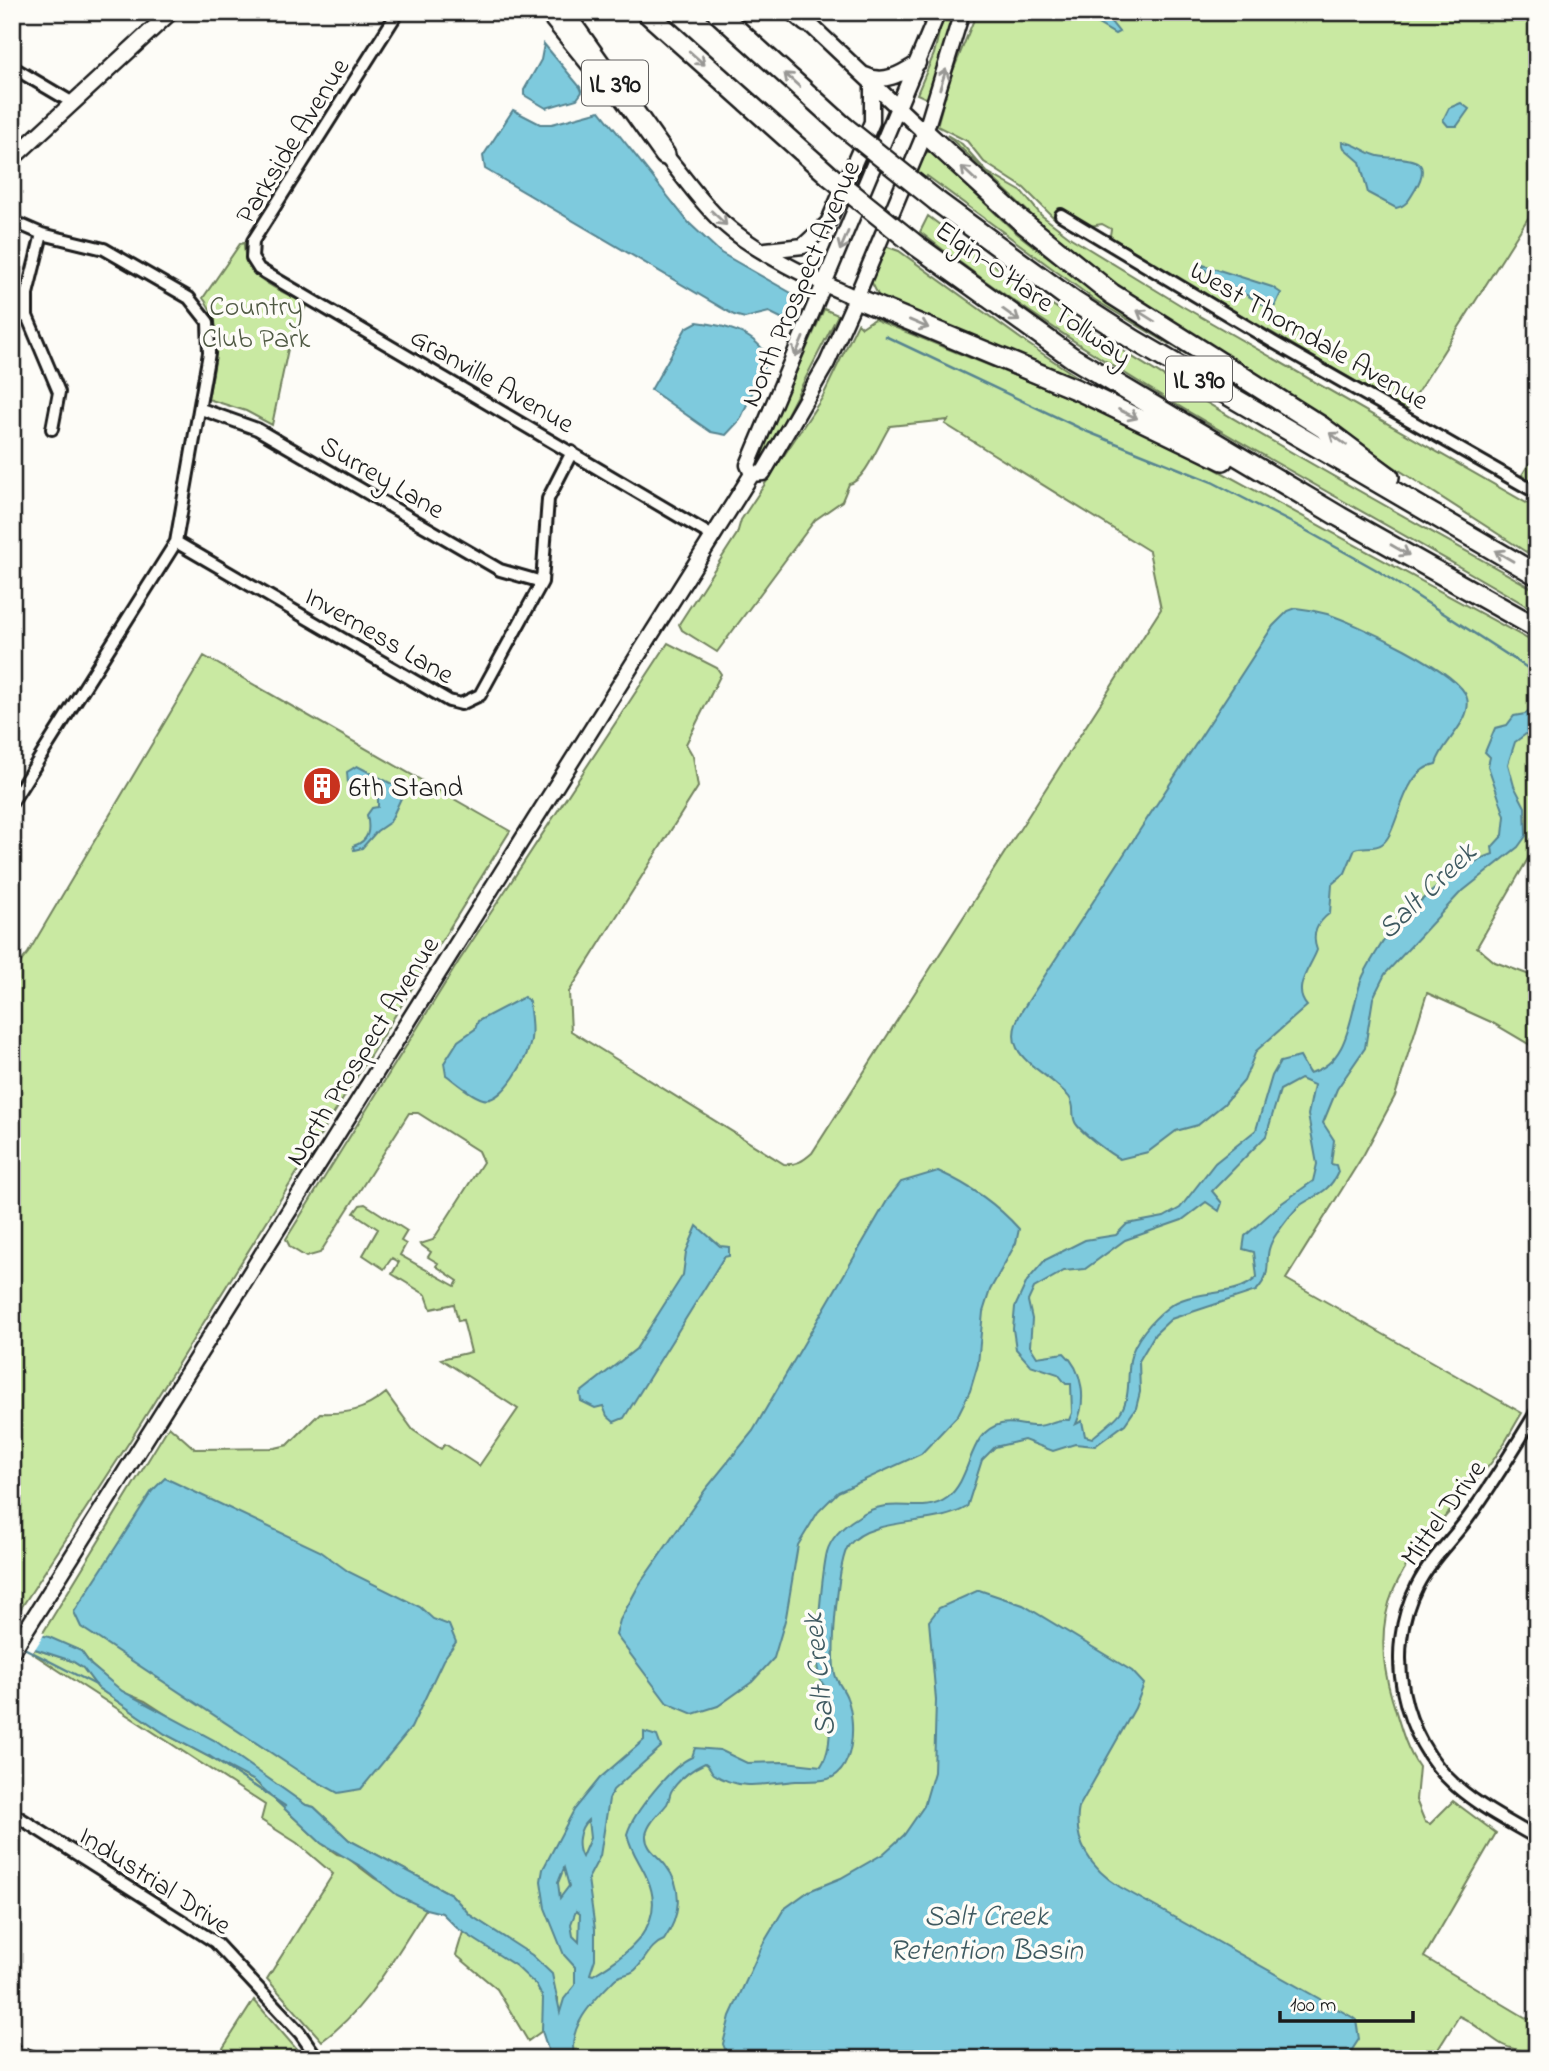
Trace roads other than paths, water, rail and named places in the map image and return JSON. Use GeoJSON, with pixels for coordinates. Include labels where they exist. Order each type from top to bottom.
{"type":"FeatureCollection","features":[{"type":"Feature","properties":{"kind":"highway","name":"IL 390"},"geometry":{"type":"LineString","coordinates":[[563,12],[665,155]]}},
{"type":"Feature","properties":{"kind":"highway","name":"Elgin-O'Hare Tollway"},"geometry":{"type":"LineString","coordinates":[[646,12],[831,177],[916,246],[1073,358],[1340,517],[1537,628]]}},
{"type":"Feature","properties":{"kind":"highway","name":"Elgin-O'Hare Tollway"},"geometry":{"type":"LineString","coordinates":[[717,12],[843,126],[938,202],[1073,301],[1228,397],[1537,575]]}},
{"type":"Feature","properties":{"kind":"highway"},"geometry":{"type":"LineString","coordinates":[[925,133],[1030,229],[1112,294],[1322,427],[1472,537]]}},
{"type":"Feature","properties":{"kind":"highway"},"geometry":{"type":"LineString","coordinates":[[856,298],[1091,396],[1340,517]]}},
{"type":"Feature","properties":{"kind":"main road"},"geometry":{"type":"LineString","coordinates":[[12,159],[171,12]]}},
{"type":"Feature","properties":{"kind":"main road"},"geometry":{"type":"LineString","coordinates":[[546,12],[720,220],[766,250],[773,258],[856,298]]}},
{"type":"Feature","properties":{"kind":"main road","name":"North Prospect Avenue"},"geometry":{"type":"LineString","coordinates":[[752,474],[748,465],[938,12]]}},
{"type":"Feature","properties":{"kind":"main road","name":"North Prospect Avenue"},"geometry":{"type":"LineString","coordinates":[[752,474],[763,473],[827,363],[925,133],[962,12]]}},
{"type":"Feature","properties":{"kind":"main road"},"geometry":{"type":"LineString","coordinates":[[800,15],[925,133]]}},
{"type":"Feature","properties":{"kind":"main road"},"geometry":{"type":"LineString","coordinates":[[858,71],[871,78],[893,78],[918,63]]}},
{"type":"Feature","properties":{"kind":"main road"},"geometry":{"type":"LineString","coordinates":[[766,250],[803,246],[828,223],[872,122],[872,84]]}},
{"type":"Feature","properties":{"kind":"main road","name":"North Prospect Avenue"},"geometry":{"type":"LineString","coordinates":[[12,1652],[752,474]]}},
{"type":"Feature","properties":{"kind":"street","name":"Parkside Avenue"},"geometry":{"type":"LineString","coordinates":[[252,258],[253,241],[398,12]]}},
{"type":"Feature","properties":{"kind":"street"},"geometry":{"type":"LineString","coordinates":[[12,67],[73,103]]}},
{"type":"Feature","properties":{"kind":"street","name":"West Thorndale Avenue"},"geometry":{"type":"LineString","coordinates":[[1061,215],[1273,342],[1537,493]]}},
{"type":"Feature","properties":{"kind":"street"},"geometry":{"type":"LineString","coordinates":[[12,221],[42,234],[104,248],[195,304],[208,322],[209,353],[176,542],[12,802]]}},
{"type":"Feature","properties":{"kind":"street"},"geometry":{"type":"LineString","coordinates":[[42,234],[27,294],[27,316],[59,393],[52,429]]}},
{"type":"Feature","properties":{"kind":"street","name":"Granville Avenue"},"geometry":{"type":"LineString","coordinates":[[252,258],[259,269],[714,537]]}},
{"type":"Feature","properties":{"kind":"street"},"geometry":{"type":"LineString","coordinates":[[12,296],[27,294]]}},
{"type":"Feature","properties":{"kind":"street"},"geometry":{"type":"LineString","coordinates":[[12,317],[27,316]]}},
{"type":"Feature","properties":{"kind":"street","name":"Surrey Lane"},"geometry":{"type":"LineString","coordinates":[[201,410],[257,429],[500,570],[542,582]]}},
{"type":"Feature","properties":{"kind":"street","name":"Inverness Lane"},"geometry":{"type":"LineString","coordinates":[[176,542],[449,701],[461,704],[480,695],[542,582],[548,499],[572,452]]}},
{"type":"Feature","properties":{"kind":"street","name":"Mittel Drive"},"geometry":{"type":"LineString","coordinates":[[1537,1410],[1477,1505],[1434,1558],[1418,1584],[1400,1651],[1402,1685],[1410,1720],[1435,1764],[1474,1800],[1537,1838]]}},
{"type":"Feature","properties":{"kind":"street","name":"Industrial Drive"},"geometry":{"type":"LineString","coordinates":[[12,1813],[215,1942],[300,2033],[318,2059]]}},
{"type":"Feature","properties":{"kind":"water"},"geometry":{"type":"Polygon","coordinates":[[[1078,12],[1103,12],[1119,32],[1115,34],[1078,12]]]}},
{"type":"Feature","properties":{"kind":"water"},"geometry":{"type":"Polygon","coordinates":[[[544,44],[580,87],[582,92],[577,99],[546,108],[524,95],[524,90],[541,60],[544,44]]]}},
{"type":"Feature","properties":{"kind":"water"},"geometry":{"type":"Polygon","coordinates":[[[1461,103],[1469,109],[1457,126],[1448,126],[1443,120],[1449,108],[1461,103]]]}},
{"type":"Feature","properties":{"kind":"water"},"geometry":{"type":"Polygon","coordinates":[[[513,110],[540,124],[552,124],[600,111],[689,223],[721,253],[793,294],[792,310],[783,319],[769,312],[745,318],[734,315],[485,169],[483,156],[513,110]]]}},
{"type":"Feature","properties":{"kind":"water"},"geometry":{"type":"Polygon","coordinates":[[[1342,142],[1378,156],[1419,163],[1422,169],[1421,178],[1408,201],[1396,208],[1368,193],[1360,162],[1344,148],[1342,142]]]}},
{"type":"Feature","properties":{"kind":"water"},"geometry":{"type":"Polygon","coordinates":[[[1200,264],[1272,287],[1281,293],[1275,306],[1266,307],[1223,283],[1200,264]]]}},
{"type":"Feature","properties":{"kind":"water"},"geometry":{"type":"Polygon","coordinates":[[[697,322],[717,325],[747,336],[763,349],[768,358],[740,420],[726,435],[711,432],[651,390],[686,328],[697,322]]]}},
{"type":"Feature","properties":{"kind":"water"},"geometry":{"type":"Polygon","coordinates":[[[1296,608],[1341,619],[1405,649],[1460,687],[1467,698],[1468,707],[1436,764],[1415,777],[1388,838],[1379,846],[1355,849],[1345,873],[1332,884],[1330,913],[1316,929],[1317,950],[1302,985],[1301,992],[1307,1006],[1256,1051],[1244,1081],[1224,1104],[1198,1125],[1176,1131],[1148,1152],[1120,1159],[1078,1126],[1069,1097],[1018,1050],[1014,1039],[1015,1025],[1273,626],[1288,611],[1296,608]]]}},
{"type":"Feature","properties":{"kind":"water"},"geometry":{"type":"Polygon","coordinates":[[[1537,703],[1537,726],[1515,742],[1508,764],[1514,786],[1525,807],[1526,836],[1518,847],[1459,894],[1385,974],[1373,998],[1365,1048],[1337,1089],[1323,1123],[1334,1140],[1331,1164],[1336,1165],[1338,1172],[1327,1188],[1298,1207],[1277,1233],[1269,1250],[1266,1276],[1262,1283],[1256,1291],[1171,1319],[1155,1334],[1139,1361],[1140,1392],[1136,1408],[1125,1424],[1095,1446],[1075,1444],[1053,1451],[1024,1440],[995,1447],[982,1460],[967,1507],[938,1517],[873,1530],[859,1536],[849,1545],[838,1587],[834,1648],[835,1674],[847,1698],[852,1720],[851,1746],[842,1769],[823,1780],[744,1785],[724,1780],[714,1774],[705,1763],[679,1781],[667,1804],[649,1826],[646,1835],[650,1848],[666,1866],[676,1884],[678,1903],[674,1922],[664,1940],[651,1949],[635,1970],[615,1979],[584,2014],[574,2036],[575,2059],[551,2059],[542,2031],[543,1998],[536,1985],[516,1966],[457,1928],[442,1913],[426,1909],[397,1895],[362,1867],[321,1843],[255,1781],[165,1734],[98,1688],[83,1668],[72,1661],[35,1649],[12,1629],[49,1637],[81,1651],[91,1665],[122,1691],[214,1740],[306,1805],[314,1807],[349,1840],[451,1894],[470,1915],[532,1955],[552,1974],[560,2012],[564,1999],[575,1985],[575,1967],[564,1955],[545,1908],[541,1881],[543,1869],[574,1810],[600,1778],[644,1740],[644,1732],[657,1736],[661,1747],[613,1790],[609,1799],[600,1856],[588,1879],[595,1929],[595,1959],[590,1974],[593,1975],[631,1947],[649,1923],[652,1895],[627,1834],[637,1814],[654,1791],[674,1769],[692,1757],[695,1748],[720,1750],[747,1763],[785,1762],[821,1766],[825,1759],[831,1708],[827,1703],[829,1691],[818,1671],[817,1642],[825,1561],[835,1536],[848,1524],[871,1510],[894,1505],[927,1506],[947,1498],[962,1479],[982,1436],[990,1429],[1006,1423],[1038,1426],[1069,1420],[1072,1413],[1071,1384],[1066,1384],[1058,1374],[1030,1365],[1016,1349],[1013,1329],[1015,1307],[1027,1281],[1045,1260],[1085,1240],[1116,1235],[1127,1224],[1164,1217],[1180,1208],[1215,1163],[1256,1130],[1272,1076],[1280,1062],[1300,1057],[1309,1073],[1323,1068],[1333,1059],[1346,1036],[1363,977],[1388,935],[1414,907],[1446,880],[1493,854],[1492,847],[1503,835],[1505,816],[1488,766],[1490,757],[1485,752],[1495,728],[1507,725],[1514,716],[1525,714],[1537,703]],[[1300,1079],[1280,1090],[1266,1136],[1212,1191],[1222,1203],[1219,1211],[1206,1202],[1182,1220],[1125,1240],[1085,1269],[1064,1271],[1034,1288],[1028,1301],[1032,1319],[1030,1346],[1037,1357],[1064,1353],[1075,1368],[1082,1396],[1076,1424],[1082,1421],[1085,1436],[1092,1438],[1120,1413],[1127,1394],[1132,1353],[1150,1324],[1177,1302],[1237,1289],[1257,1277],[1254,1252],[1243,1249],[1245,1236],[1282,1203],[1313,1181],[1317,1164],[1308,1115],[1314,1085],[1300,1079]],[[588,1820],[582,1828],[579,1848],[582,1857],[590,1838],[588,1820]],[[564,1868],[558,1883],[560,1898],[569,1886],[564,1868]],[[576,1911],[571,1924],[573,1936],[579,1942],[580,1914],[576,1911]]]}},
{"type":"Feature","properties":{"kind":"water"},"geometry":{"type":"Polygon","coordinates":[[[357,766],[396,786],[402,796],[390,822],[377,831],[362,848],[354,850],[353,846],[363,841],[368,834],[367,815],[372,808],[378,807],[378,796],[372,782],[361,779],[348,784],[347,772],[357,766]]]}},
{"type":"Feature","properties":{"kind":"water"},"geometry":{"type":"Polygon","coordinates":[[[524,997],[529,1001],[531,1039],[526,1056],[506,1087],[490,1099],[483,1099],[446,1075],[444,1063],[458,1041],[475,1029],[478,1021],[524,997]]]}},
{"type":"Feature","properties":{"kind":"water"},"geometry":{"type":"Polygon","coordinates":[[[938,1171],[982,1196],[1019,1229],[1016,1243],[990,1290],[983,1312],[978,1364],[970,1391],[958,1415],[921,1454],[838,1492],[818,1512],[798,1545],[786,1617],[774,1658],[752,1682],[718,1706],[693,1714],[667,1703],[616,1635],[620,1620],[639,1585],[705,1490],[753,1431],[888,1199],[901,1182],[938,1171]]]}},
{"type":"Feature","properties":{"kind":"water"},"geometry":{"type":"Polygon","coordinates":[[[697,1226],[720,1246],[729,1247],[729,1256],[724,1257],[624,1418],[614,1422],[607,1416],[603,1406],[595,1408],[581,1401],[580,1393],[636,1349],[683,1275],[686,1252],[697,1226]]]}},
{"type":"Feature","properties":{"kind":"water"},"geometry":{"type":"Polygon","coordinates":[[[165,1478],[320,1551],[349,1572],[420,1607],[433,1619],[449,1625],[456,1642],[443,1660],[411,1728],[361,1789],[338,1793],[303,1774],[81,1627],[74,1612],[152,1491],[165,1478]]]}},
{"type":"Feature","properties":{"kind":"water","name":"Salt Creek Retention Basin"},"geometry":{"type":"Polygon","coordinates":[[[979,1590],[1023,1605],[1132,1671],[1144,1684],[1135,1708],[1079,1807],[1078,1831],[1092,1863],[1120,1887],[1356,2020],[1359,2039],[1346,2059],[729,2059],[723,2044],[730,2016],[763,1944],[784,1909],[809,1891],[841,1878],[883,1854],[904,1835],[924,1806],[934,1772],[936,1700],[929,1621],[939,1608],[979,1590]]]}},
{"type":"Feature","properties":{"kind":"waterway"},"geometry":{"type":"LineString","coordinates":[[885,336],[1088,432],[1212,482],[1298,526],[1375,569],[1537,674]]}},
{"type":"Feature","properties":{"kind":"waterway"},"geometry":{"type":"LineString","coordinates":[[22,1647],[96,1685]]}},
{"type":"Feature","properties":{"kind":"waterway"},"geometry":{"type":"LineString","coordinates":[[209,1756],[285,1806]]}},
{"type":"Feature","properties":{"kind":"railway"},"geometry":{"type":"LineString","coordinates":[[12,2043],[58,2059]]}},
{"type":"Feature","properties":{"kind":"railway"},"geometry":{"type":"LineString","coordinates":[[12,2053],[19,2059]]}},
{"type":"Feature","properties":{"kind":"place","name":"6th Stand"},"geometry":{"type":"Point","coordinates":[322,786]}},
{"type":"Feature","properties":{"kind":"park label","name":"Country Club Park"},"geometry":{"type":"Point","coordinates":[256,321]}},
{"type":"Feature","properties":{"kind":"water label","name":"Salt Creek"},"geometry":{"type":"Point","coordinates":[1426,890]}},
{"type":"Feature","properties":{"kind":"water label","name":"Salt Creek"},"geometry":{"type":"Point","coordinates":[818,1675]}}]}
